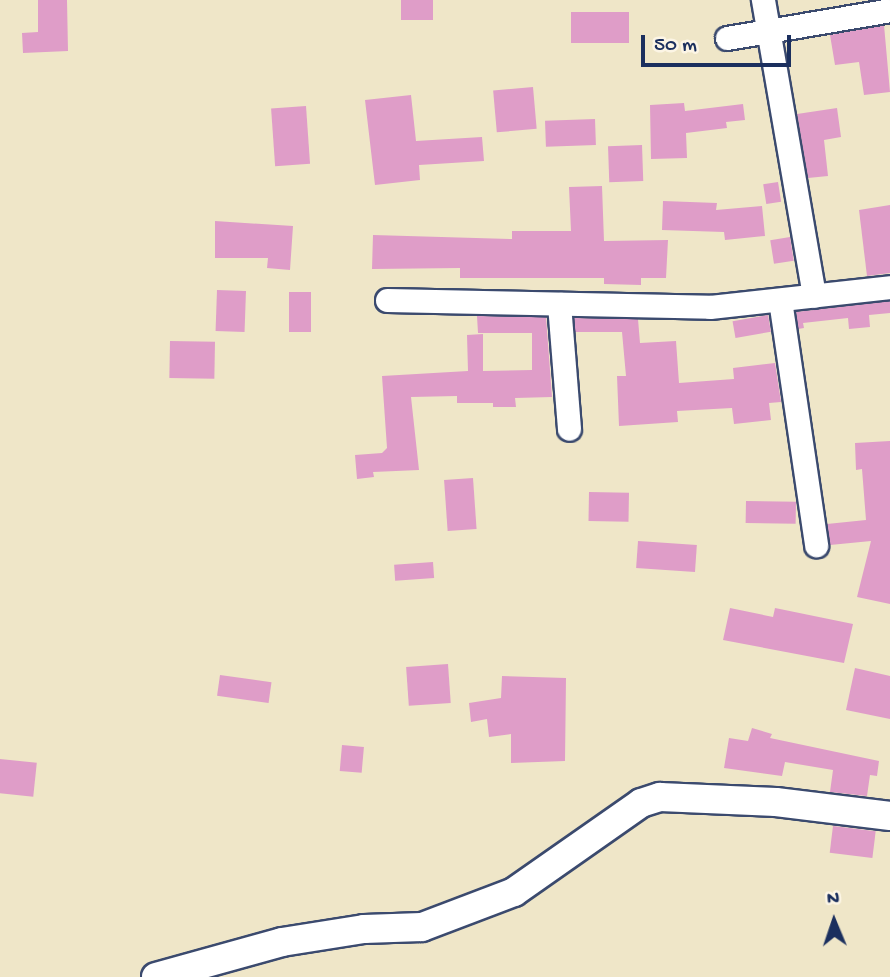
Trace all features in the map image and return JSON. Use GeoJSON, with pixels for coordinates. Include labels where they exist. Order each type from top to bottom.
{"type":"FeatureCollection","features":[{"type":"Feature","properties":{"kind":"street"},"geometry":{"type":"LineString","coordinates":[[763,0],[814,296]]}},
{"type":"Feature","properties":{"kind":"street"},"geometry":{"type":"LineString","coordinates":[[727,38],[890,10]]}},
{"type":"Feature","properties":{"kind":"street"},"geometry":{"type":"LineString","coordinates":[[387,300],[710,307],[890,287]]}},
{"type":"Feature","properties":{"kind":"street"},"geometry":{"type":"LineString","coordinates":[[780,300],[816,545]]}},
{"type":"Feature","properties":{"kind":"street"},"geometry":{"type":"LineString","coordinates":[[559,304],[569,429]]}},
{"type":"Feature","properties":{"kind":"street"},"geometry":{"type":"LineString","coordinates":[[156,977],[282,942],[364,929],[422,927],[514,891],[641,803],[660,797],[776,802],[890,816]]}},
{"type":"Feature","properties":{"kind":"building"},"geometry":{"type":"Polygon","coordinates":[[[38,0],[67,0],[68,51],[23,53],[22,33],[38,32],[38,0]]]}},
{"type":"Feature","properties":{"kind":"building"},"geometry":{"type":"Polygon","coordinates":[[[401,0],[433,0],[433,20],[401,20],[401,0]]]}},
{"type":"Feature","properties":{"kind":"building"},"geometry":{"type":"Polygon","coordinates":[[[571,12],[629,12],[629,43],[571,43],[571,12]]]}},
{"type":"Feature","properties":{"kind":"building"},"geometry":{"type":"Polygon","coordinates":[[[884,25],[890,92],[864,95],[859,62],[835,65],[830,35],[884,25]]]}},
{"type":"Feature","properties":{"kind":"building"},"geometry":{"type":"Polygon","coordinates":[[[533,87],[537,129],[497,132],[493,90],[533,87]]]}},
{"type":"Feature","properties":{"kind":"building"},"geometry":{"type":"Polygon","coordinates":[[[411,95],[416,141],[482,137],[484,161],[419,165],[420,180],[375,185],[365,100],[411,95]]]}},
{"type":"Feature","properties":{"kind":"building"},"geometry":{"type":"Polygon","coordinates":[[[684,103],[685,111],[743,104],[745,120],[726,122],[727,128],[686,133],[687,158],[651,159],[650,105],[684,103]]]}},
{"type":"Feature","properties":{"kind":"building"},"geometry":{"type":"Polygon","coordinates":[[[306,106],[310,164],[275,166],[271,108],[306,106]]]}},
{"type":"Feature","properties":{"kind":"building"},"geometry":{"type":"Polygon","coordinates":[[[837,108],[841,137],[824,140],[828,176],[808,178],[797,114],[837,108]]]}},
{"type":"Feature","properties":{"kind":"building"},"geometry":{"type":"Polygon","coordinates":[[[595,119],[596,145],[546,147],[545,121],[595,119]]]}},
{"type":"Feature","properties":{"kind":"building"},"geometry":{"type":"Polygon","coordinates":[[[642,145],[643,181],[609,182],[608,146],[642,145]]]}},
{"type":"Feature","properties":{"kind":"building"},"geometry":{"type":"Polygon","coordinates":[[[778,182],[781,202],[766,204],[763,184],[778,182]]]}},
{"type":"Feature","properties":{"kind":"building"},"geometry":{"type":"Polygon","coordinates":[[[602,186],[604,241],[668,240],[666,278],[641,278],[641,285],[604,284],[604,278],[460,278],[460,268],[372,269],[373,235],[512,239],[512,231],[571,231],[569,187],[602,186]]]}},
{"type":"Feature","properties":{"kind":"building"},"geometry":{"type":"Polygon","coordinates":[[[663,201],[717,203],[716,210],[762,206],[765,236],[725,240],[724,232],[662,230],[663,201]]]}},
{"type":"Feature","properties":{"kind":"building"},"geometry":{"type":"Polygon","coordinates":[[[890,205],[890,273],[867,276],[859,210],[890,205]]]}},
{"type":"Feature","properties":{"kind":"building"},"geometry":{"type":"Polygon","coordinates":[[[215,221],[293,226],[290,270],[267,268],[268,258],[215,258],[215,221]]]}},
{"type":"Feature","properties":{"kind":"building"},"geometry":{"type":"Polygon","coordinates":[[[790,237],[794,261],[774,264],[770,240],[790,237]]]}},
{"type":"Feature","properties":{"kind":"building"},"geometry":{"type":"Polygon","coordinates":[[[217,290],[246,291],[245,332],[216,331],[217,290]]]}},
{"type":"Feature","properties":{"kind":"building"},"geometry":{"type":"Polygon","coordinates":[[[289,292],[311,292],[311,332],[289,332],[289,292]]]}},
{"type":"Feature","properties":{"kind":"building"},"geometry":{"type":"Polygon","coordinates":[[[890,301],[890,313],[869,315],[870,327],[849,329],[848,318],[803,323],[804,328],[798,329],[796,312],[890,301]]]}},
{"type":"Feature","properties":{"kind":"building"},"geometry":{"type":"Polygon","coordinates":[[[768,315],[771,332],[735,338],[733,321],[768,315]]]}},
{"type":"Feature","properties":{"kind":"building"},"geometry":{"type":"Polygon","coordinates":[[[477,316],[546,317],[552,397],[515,398],[516,407],[493,407],[493,403],[457,403],[457,396],[411,397],[419,470],[373,472],[374,477],[357,479],[355,455],[382,453],[387,448],[382,376],[468,371],[467,335],[483,334],[483,371],[532,370],[532,333],[478,333],[477,316]]]}},
{"type":"Feature","properties":{"kind":"building"},"geometry":{"type":"Polygon","coordinates":[[[574,318],[638,319],[640,343],[676,341],[679,383],[734,379],[733,368],[775,363],[781,402],[769,403],[771,420],[734,424],[732,408],[677,411],[678,422],[619,426],[617,376],[626,376],[622,332],[575,332],[574,318]]]}},
{"type":"Feature","properties":{"kind":"building"},"geometry":{"type":"Polygon","coordinates":[[[170,341],[215,342],[214,379],[169,378],[170,341]]]}},
{"type":"Feature","properties":{"kind":"building"},"geometry":{"type":"Polygon","coordinates":[[[890,441],[890,604],[857,597],[871,541],[830,545],[827,524],[866,520],[862,469],[856,470],[855,443],[890,441]]]}},
{"type":"Feature","properties":{"kind":"building"},"geometry":{"type":"Polygon","coordinates":[[[473,478],[477,529],[448,531],[444,480],[473,478]]]}},
{"type":"Feature","properties":{"kind":"building"},"geometry":{"type":"Polygon","coordinates":[[[589,492],[629,493],[628,522],[588,521],[589,492]]]}},
{"type":"Feature","properties":{"kind":"building"},"geometry":{"type":"Polygon","coordinates":[[[746,501],[796,502],[796,524],[746,523],[746,501]]]}},
{"type":"Feature","properties":{"kind":"building"},"geometry":{"type":"Polygon","coordinates":[[[638,541],[697,545],[695,572],[636,568],[638,541]]]}},
{"type":"Feature","properties":{"kind":"building"},"geometry":{"type":"Polygon","coordinates":[[[433,562],[434,578],[395,581],[394,565],[433,562]]]}},
{"type":"Feature","properties":{"kind":"building"},"geometry":{"type":"Polygon","coordinates":[[[730,608],[773,617],[775,608],[853,624],[844,663],[723,640],[730,608]]]}},
{"type":"Feature","properties":{"kind":"building"},"geometry":{"type":"Polygon","coordinates":[[[448,664],[451,703],[409,706],[406,667],[448,664]]]}},
{"type":"Feature","properties":{"kind":"building"},"geometry":{"type":"Polygon","coordinates":[[[855,668],[890,676],[890,719],[846,710],[855,668]]]}},
{"type":"Feature","properties":{"kind":"building"},"geometry":{"type":"Polygon","coordinates":[[[220,675],[271,682],[269,703],[217,696],[220,675]]]}},
{"type":"Feature","properties":{"kind":"building"},"geometry":{"type":"Polygon","coordinates":[[[502,676],[566,678],[565,761],[511,763],[511,734],[489,737],[487,719],[471,722],[469,703],[501,698],[502,676]]]}},
{"type":"Feature","properties":{"kind":"building"},"geometry":{"type":"Polygon","coordinates":[[[752,728],[772,734],[770,738],[879,761],[877,776],[870,775],[867,796],[830,792],[833,770],[785,762],[782,776],[724,768],[729,738],[748,741],[752,728]]]}},
{"type":"Feature","properties":{"kind":"building"},"geometry":{"type":"Polygon","coordinates":[[[342,745],[364,747],[362,773],[340,771],[342,745]]]}},
{"type":"Feature","properties":{"kind":"building"},"geometry":{"type":"Polygon","coordinates":[[[0,759],[37,763],[33,797],[0,793],[0,759]]]}},
{"type":"Feature","properties":{"kind":"building"},"geometry":{"type":"Polygon","coordinates":[[[833,826],[876,831],[872,858],[830,853],[833,826]]]}}]}
